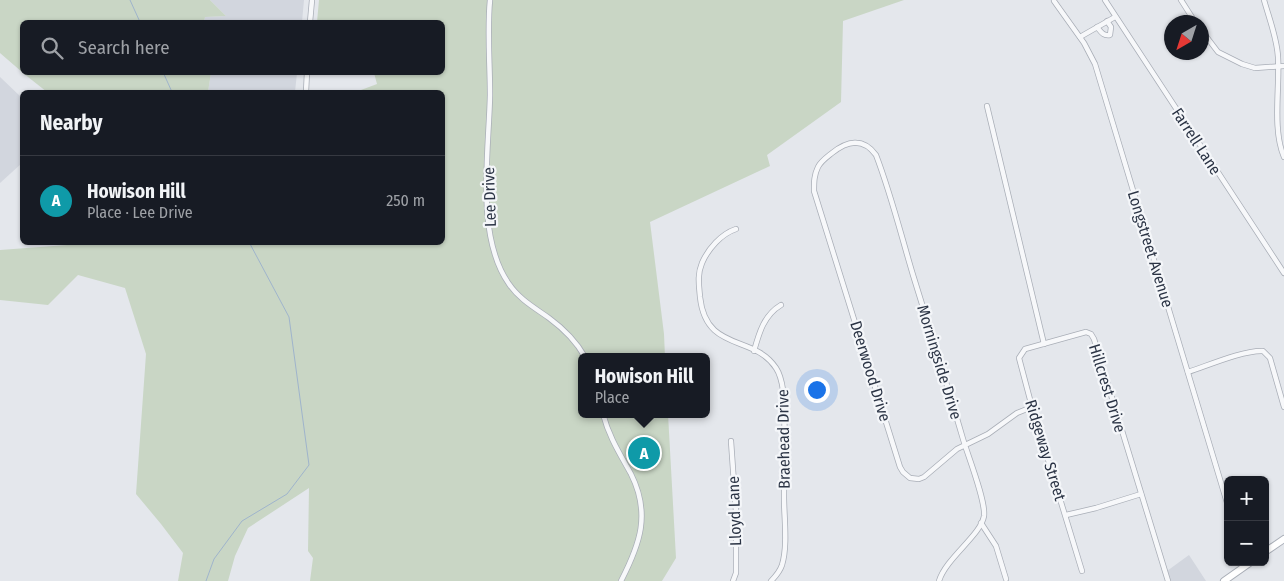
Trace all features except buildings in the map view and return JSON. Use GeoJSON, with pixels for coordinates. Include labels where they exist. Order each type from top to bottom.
{"type":"FeatureCollection","features":[{"type":"Feature","properties":{"kind":"main road"},"geometry":{"type":"LineString","coordinates":[[1269,549],[1284,539]]}},
{"type":"Feature","properties":{"kind":"main road"},"geometry":{"type":"LineString","coordinates":[[1224,581],[1244,566]]}},
{"type":"Feature","properties":{"kind":"street"},"geometry":{"type":"LineString","coordinates":[[310,20],[312,0]]}},
{"type":"Feature","properties":{"kind":"street","name":"Lee Drive"},"geometry":{"type":"LineString","coordinates":[[490,0],[487,216],[494,252],[503,276],[511,288],[567,333],[582,353]]}},
{"type":"Feature","properties":{"kind":"street","name":"Farrell Lane"},"geometry":{"type":"LineString","coordinates":[[1105,0],[1284,273]]}},
{"type":"Feature","properties":{"kind":"street"},"geometry":{"type":"LineString","coordinates":[[1181,0],[1191,15]]}},
{"type":"Feature","properties":{"kind":"street"},"geometry":{"type":"LineString","coordinates":[[1264,0],[1276,44],[1278,66],[1277,104],[1280,140],[1284,157]]}},
{"type":"Feature","properties":{"kind":"street","name":"Longstreet Avenue"},"geometry":{"type":"LineString","coordinates":[[1054,1],[1080,37],[1095,64],[1224,493]]}},
{"type":"Feature","properties":{"kind":"street"},"geometry":{"type":"LineString","coordinates":[[1080,37],[1115,16]]}},
{"type":"Feature","properties":{"kind":"street"},"geometry":{"type":"LineString","coordinates":[[1096,28],[1106,36],[1110,35],[1111,27],[1107,21]]}},
{"type":"Feature","properties":{"kind":"street"},"geometry":{"type":"LineString","coordinates":[[1209,40],[1218,52],[1242,64],[1255,68],[1284,66]]}},
{"type":"Feature","properties":{"kind":"street"},"geometry":{"type":"LineString","coordinates":[[306,90],[307,75]]}},
{"type":"Feature","properties":{"kind":"street"},"geometry":{"type":"LineString","coordinates":[[987,106],[1044,344]]}},
{"type":"Feature","properties":{"kind":"street","name":"Deerwood Drive"},"geometry":{"type":"LineString","coordinates":[[857,142],[840,146],[822,162],[814,178],[814,190],[900,468],[906,476],[919,479],[929,474],[957,449],[988,434],[1008,418],[1032,407]]}},
{"type":"Feature","properties":{"kind":"street","name":"Morningside Drive"},"geometry":{"type":"LineString","coordinates":[[857,142],[865,145],[872,151],[880,166],[983,505],[984,514],[981,523]]}},
{"type":"Feature","properties":{"kind":"street","name":"Braehead Drive"},"geometry":{"type":"LineString","coordinates":[[736,229],[721,238],[702,261],[698,276],[701,301],[707,319],[714,331],[731,341],[764,355],[776,368],[783,388],[784,552],[781,567],[771,581]]}},
{"type":"Feature","properties":{"kind":"street"},"geometry":{"type":"LineString","coordinates":[[754,351],[765,320],[770,313],[781,306]]}},
{"type":"Feature","properties":{"kind":"street","name":"Hillcrest Drive"},"geometry":{"type":"LineString","coordinates":[[1044,344],[1085,333],[1091,334],[1168,581]]}},
{"type":"Feature","properties":{"kind":"street","name":"Ridgeway Street"},"geometry":{"type":"LineString","coordinates":[[1044,344],[1025,349],[1019,358],[1082,571]]}},
{"type":"Feature","properties":{"kind":"street"},"geometry":{"type":"LineString","coordinates":[[1188,372],[1229,358],[1263,351],[1270,358],[1284,406]]}},
{"type":"Feature","properties":{"kind":"street"},"geometry":{"type":"LineString","coordinates":[[604,418],[608,431],[636,487],[642,506],[642,525],[639,538],[621,581]]}},
{"type":"Feature","properties":{"kind":"street","name":"Lloyd Lane"},"geometry":{"type":"LineString","coordinates":[[731,441],[736,512],[736,573],[733,581]]}},
{"type":"Feature","properties":{"kind":"street"},"geometry":{"type":"LineString","coordinates":[[1066,514],[1096,508],[1141,494]]}},
{"type":"Feature","properties":{"kind":"street"},"geometry":{"type":"LineString","coordinates":[[939,581],[944,571],[981,523],[996,546],[1006,579]]}},
{"type":"Feature","properties":{"kind":"shaded area"},"geometry":{"type":"Polygon","coordinates":[[[210,0],[304,0],[302,20],[204,20],[205,17],[226,16],[210,0]]]}},
{"type":"Feature","properties":{"kind":"shaded area"},"geometry":{"type":"Polygon","coordinates":[[[211,75],[297,75],[295,90],[208,90],[211,75]]]}},
{"type":"Feature","properties":{"kind":"shaded area"},"geometry":{"type":"Polygon","coordinates":[[[0,77],[20,96],[20,165],[0,183],[0,77]]]}},
{"type":"Feature","properties":{"kind":"shaded area"},"geometry":{"type":"Polygon","coordinates":[[[1189,555],[1206,581],[1170,581],[1167,571],[1189,555]]]}},
{"type":"Feature","properties":{"kind":"green space"},"geometry":{"type":"Polygon","coordinates":[[[0,0],[210,0],[226,16],[205,17],[204,20],[20,20],[20,70],[0,53],[0,0]]]}},
{"type":"Feature","properties":{"kind":"green space"},"geometry":{"type":"Polygon","coordinates":[[[319,0],[904,0],[843,21],[841,102],[767,155],[770,166],[650,222],[665,353],[578,353],[578,418],[668,418],[676,558],[662,581],[310,581],[313,558],[308,551],[309,488],[248,528],[235,556],[228,581],[178,581],[183,553],[136,494],[146,354],[125,288],[78,275],[48,305],[0,300],[0,250],[67,245],[445,245],[445,90],[361,90],[377,84],[375,75],[445,75],[445,20],[317,20],[319,0]]]}},
{"type":"Feature","properties":{"kind":"green space"},"geometry":{"type":"Polygon","coordinates":[[[26,75],[211,75],[208,90],[44,90],[26,75]]]}},
{"type":"Feature","properties":{"kind":"waterway"},"geometry":{"type":"LineString","coordinates":[[130,0],[139,20]]}},
{"type":"Feature","properties":{"kind":"waterway"},"geometry":{"type":"LineString","coordinates":[[164,75],[171,90]]}},
{"type":"Feature","properties":{"kind":"waterway"},"geometry":{"type":"LineString","coordinates":[[206,581],[214,559],[242,521],[287,494],[309,465],[289,317],[251,245]]}},
{"type":"Feature","properties":{"kind":"place","name":"Howison Hill"},"geometry":{"type":"Point","coordinates":[644,453]}}]}
